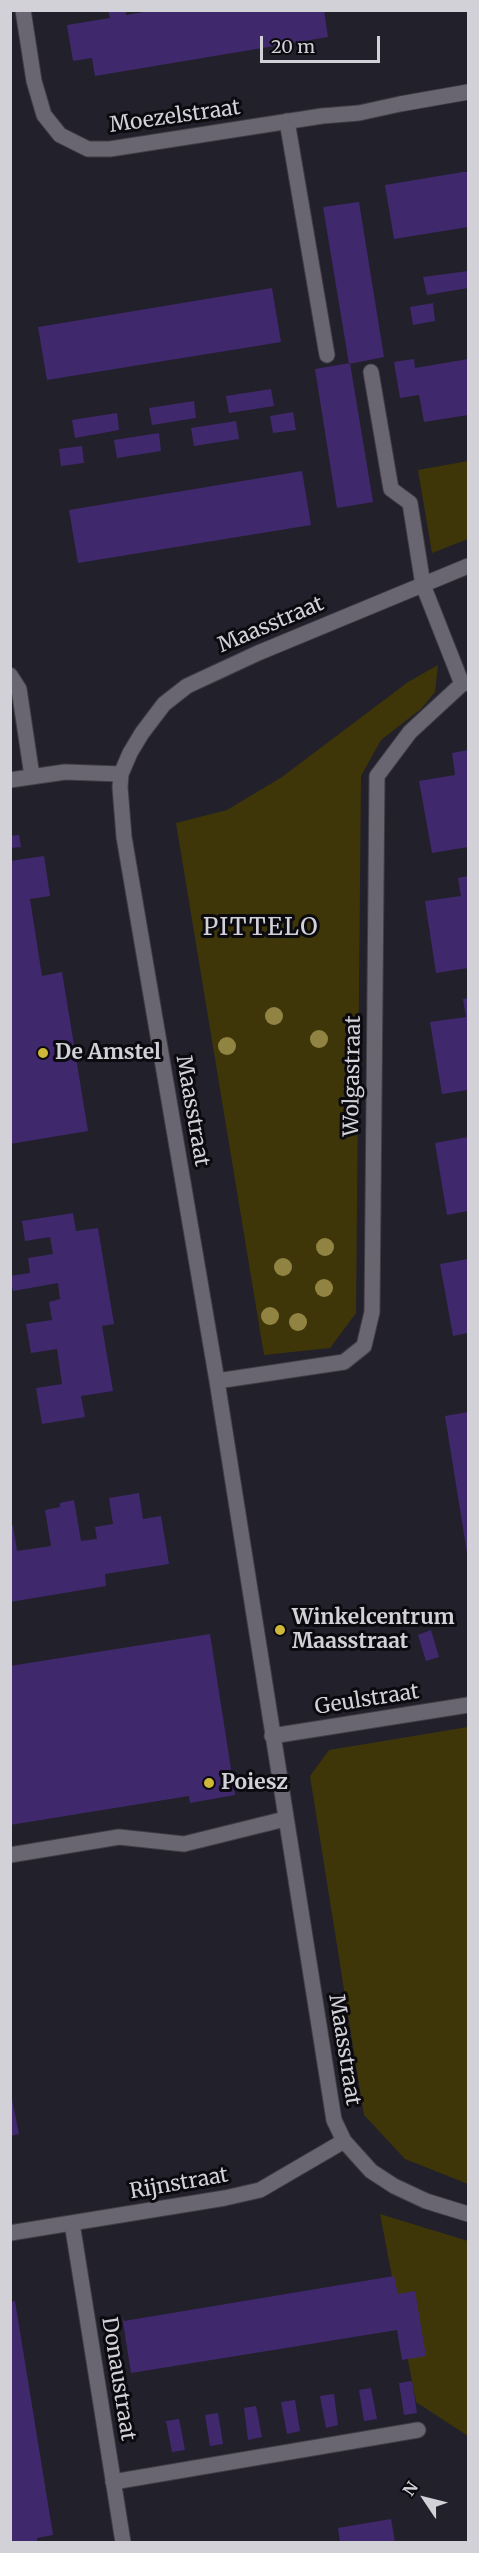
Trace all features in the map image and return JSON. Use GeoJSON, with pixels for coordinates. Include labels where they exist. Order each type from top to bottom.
{"type":"FeatureCollection","features":[{"type":"Feature","properties":{"kind":"street","name":"Moezelstraat"},"geometry":{"type":"LineString","coordinates":[[23,10],[34,81],[44,116],[60,135],[88,148],[110,149],[287,121],[359,113],[468,92]]}},
{"type":"Feature","properties":{"kind":"street"},"geometry":{"type":"LineString","coordinates":[[287,121],[327,355]]}},
{"type":"Feature","properties":{"kind":"street"},"geometry":{"type":"LineString","coordinates":[[371,372],[391,489],[410,503],[423,585]]}},
{"type":"Feature","properties":{"kind":"street","name":"Maasstraat"},"geometry":{"type":"LineString","coordinates":[[468,566],[250,656],[187,686],[164,704],[130,753],[122,774],[121,803],[124,837],[217,1381],[334,2120],[344,2141],[371,2171],[394,2186],[468,2214]]}},
{"type":"Feature","properties":{"kind":"street","name":"Wolgastraat"},"geometry":{"type":"LineString","coordinates":[[217,1381],[344,1362],[364,1346],[372,1312],[377,776],[410,732],[465,684],[423,585]]}},
{"type":"Feature","properties":{"kind":"street"},"geometry":{"type":"LineString","coordinates":[[10,675],[19,689],[33,776]]}},
{"type":"Feature","properties":{"kind":"street"},"geometry":{"type":"LineString","coordinates":[[10,780],[65,772],[122,774]]}},
{"type":"Feature","properties":{"kind":"street","name":"Geulstraat"},"geometry":{"type":"LineString","coordinates":[[272,1736],[468,1705]]}},
{"type":"Feature","properties":{"kind":"street"},"geometry":{"type":"LineString","coordinates":[[10,1855],[119,1837],[184,1844],[285,1819]]}},
{"type":"Feature","properties":{"kind":"street","name":"Rijnstraat"},"geometry":{"type":"LineString","coordinates":[[10,2233],[225,2198],[260,2190],[344,2141]]}},
{"type":"Feature","properties":{"kind":"street","name":"Donaustraat"},"geometry":{"type":"LineString","coordinates":[[72,2223],[123,2542]]}},
{"type":"Feature","properties":{"kind":"street"},"geometry":{"type":"LineString","coordinates":[[113,2482],[418,2430]]}},
{"type":"Feature","properties":{"kind":"shaded area"},"geometry":{"type":"Polygon","coordinates":[[[468,461],[468,539],[432,553],[418,470],[468,461]]]}},
{"type":"Feature","properties":{"kind":"shaded area"},"geometry":{"type":"Polygon","coordinates":[[[438,665],[435,692],[421,709],[381,740],[361,776],[356,1313],[330,1348],[264,1355],[176,823],[227,810],[282,777],[408,682],[438,665]]]}},
{"type":"Feature","properties":{"kind":"shaded area"},"geometry":{"type":"Polygon","coordinates":[[[468,1727],[468,2184],[405,2159],[364,2115],[310,1776],[329,1750],[468,1727]]]}},
{"type":"Feature","properties":{"kind":"shaded area"},"geometry":{"type":"Polygon","coordinates":[[[380,2214],[468,2241],[468,2436],[416,2402],[380,2214]]]}},
{"type":"Feature","properties":{"kind":"building"},"geometry":{"type":"Polygon","coordinates":[[[108,10],[126,10],[126,15],[156,10],[324,10],[328,37],[95,76],[92,58],[73,61],[67,25],[110,18],[108,10]]]}},
{"type":"Feature","properties":{"kind":"building"},"geometry":{"type":"Polygon","coordinates":[[[468,172],[468,227],[394,239],[385,185],[468,172]]]}},
{"type":"Feature","properties":{"kind":"building"},"geometry":{"type":"Polygon","coordinates":[[[359,202],[384,357],[349,364],[323,207],[359,202]]]}},
{"type":"Feature","properties":{"kind":"building"},"geometry":{"type":"Polygon","coordinates":[[[468,271],[468,288],[427,295],[423,277],[468,271]]]}},
{"type":"Feature","properties":{"kind":"building"},"geometry":{"type":"Polygon","coordinates":[[[272,288],[281,342],[47,380],[38,327],[272,288]]]}},
{"type":"Feature","properties":{"kind":"building"},"geometry":{"type":"Polygon","coordinates":[[[433,303],[435,321],[413,325],[410,307],[433,303]]]}},
{"type":"Feature","properties":{"kind":"building"},"geometry":{"type":"Polygon","coordinates":[[[414,359],[415,368],[468,359],[468,415],[424,422],[419,395],[400,398],[394,362],[414,359]]]}},
{"type":"Feature","properties":{"kind":"building"},"geometry":{"type":"Polygon","coordinates":[[[350,363],[373,502],[337,508],[315,369],[350,363]]]}},
{"type":"Feature","properties":{"kind":"building"},"geometry":{"type":"Polygon","coordinates":[[[271,389],[274,406],[229,413],[226,396],[271,389]]]}},
{"type":"Feature","properties":{"kind":"building"},"geometry":{"type":"Polygon","coordinates":[[[194,401],[196,418],[152,425],[149,408],[194,401]]]}},
{"type":"Feature","properties":{"kind":"building"},"geometry":{"type":"Polygon","coordinates":[[[293,412],[296,430],[273,433],[270,416],[293,412]]]}},
{"type":"Feature","properties":{"kind":"building"},"geometry":{"type":"Polygon","coordinates":[[[117,413],[119,430],[75,438],[72,420],[117,413]]]}},
{"type":"Feature","properties":{"kind":"building"},"geometry":{"type":"Polygon","coordinates":[[[236,421],[239,439],[194,446],[191,428],[236,421]]]}},
{"type":"Feature","properties":{"kind":"building"},"geometry":{"type":"Polygon","coordinates":[[[159,433],[161,451],[117,458],[114,440],[159,433]]]}},
{"type":"Feature","properties":{"kind":"building"},"geometry":{"type":"Polygon","coordinates":[[[82,446],[84,463],[61,466],[59,449],[82,446]]]}},
{"type":"Feature","properties":{"kind":"building"},"geometry":{"type":"Polygon","coordinates":[[[302,471],[311,525],[78,563],[69,510],[302,471]]]}},
{"type":"Feature","properties":{"kind":"building"},"geometry":{"type":"Polygon","coordinates":[[[468,750],[468,847],[432,853],[419,781],[455,775],[452,753],[468,750]]]}},
{"type":"Feature","properties":{"kind":"building"},"geometry":{"type":"Polygon","coordinates":[[[19,835],[21,847],[10,848],[10,836],[19,835]]]}},
{"type":"Feature","properties":{"kind":"building","name":"De Amstel"},"geometry":{"type":"Polygon","coordinates":[[[44,856],[50,896],[30,899],[42,976],[62,972],[88,1131],[10,1144],[10,861],[44,856]]]}},
{"type":"Feature","properties":{"kind":"building"},"geometry":{"type":"Polygon","coordinates":[[[468,876],[468,968],[436,973],[425,901],[461,896],[458,878],[468,876]]]}},
{"type":"Feature","properties":{"kind":"building"},"geometry":{"type":"Polygon","coordinates":[[[468,998],[468,1090],[442,1094],[430,1022],[466,1017],[463,999],[468,998]]]}},
{"type":"Feature","properties":{"kind":"building"},"geometry":{"type":"Polygon","coordinates":[[[468,1137],[468,1211],[447,1215],[435,1143],[468,1137]]]}},
{"type":"Feature","properties":{"kind":"building"},"geometry":{"type":"Polygon","coordinates":[[[73,1213],[76,1231],[98,1228],[114,1324],[102,1326],[113,1391],[81,1396],[85,1417],[42,1424],[36,1388],[62,1384],[57,1349],[31,1353],[26,1324],[52,1320],[49,1302],[60,1299],[58,1283],[13,1291],[10,1276],[30,1273],[28,1258],[53,1254],[50,1237],[25,1241],[22,1221],[73,1213]]]}},
{"type":"Feature","properties":{"kind":"building"},"geometry":{"type":"Polygon","coordinates":[[[468,1259],[468,1333],[453,1336],[440,1264],[468,1259]]]}},
{"type":"Feature","properties":{"kind":"building"},"geometry":{"type":"Polygon","coordinates":[[[468,1412],[468,1553],[467,1553],[445,1416],[468,1412]]]}},
{"type":"Feature","properties":{"kind":"building"},"geometry":{"type":"Polygon","coordinates":[[[139,1493],[143,1519],[161,1516],[169,1564],[105,1574],[106,1586],[10,1602],[10,1526],[13,1526],[17,1551],[51,1546],[45,1510],[60,1507],[60,1503],[74,1500],[81,1541],[97,1539],[95,1527],[113,1524],[109,1498],[139,1493]]]}},
{"type":"Feature","properties":{"kind":"building"},"geometry":{"type":"Polygon","coordinates":[[[431,1630],[439,1657],[426,1661],[418,1635],[431,1630]]]}},
{"type":"Feature","properties":{"kind":"building"},"geometry":{"type":"Polygon","coordinates":[[[210,1634],[235,1795],[190,1803],[189,1796],[10,1825],[10,1666],[210,1634]]]}},
{"type":"Feature","properties":{"kind":"building"},"geometry":{"type":"Polygon","coordinates":[[[10,2089],[19,2134],[10,2136],[10,2089]]]}},
{"type":"Feature","properties":{"kind":"building"},"geometry":{"type":"Polygon","coordinates":[[[394,2276],[398,2294],[415,2291],[426,2356],[402,2360],[397,2330],[131,2373],[122,2316],[124,2321],[394,2276]]]}},
{"type":"Feature","properties":{"kind":"building"},"geometry":{"type":"Polygon","coordinates":[[[15,2301],[53,2535],[37,2538],[37,2542],[10,2542],[10,2302],[15,2301]]]}},
{"type":"Feature","properties":{"kind":"building"},"geometry":{"type":"Polygon","coordinates":[[[412,2381],[417,2413],[404,2415],[399,2383],[412,2381]]]}},
{"type":"Feature","properties":{"kind":"building"},"geometry":{"type":"Polygon","coordinates":[[[371,2388],[377,2419],[364,2421],[359,2390],[371,2388]]]}},
{"type":"Feature","properties":{"kind":"building"},"geometry":{"type":"Polygon","coordinates":[[[334,2394],[338,2425],[326,2428],[320,2396],[334,2394]]]}},
{"type":"Feature","properties":{"kind":"building"},"geometry":{"type":"Polygon","coordinates":[[[295,2400],[300,2431],[287,2434],[281,2402],[295,2400]]]}},
{"type":"Feature","properties":{"kind":"building"},"geometry":{"type":"Polygon","coordinates":[[[256,2406],[262,2437],[248,2440],[244,2408],[256,2406]]]}},
{"type":"Feature","properties":{"kind":"building"},"geometry":{"type":"Polygon","coordinates":[[[218,2413],[223,2444],[210,2446],[205,2415],[218,2413]]]}},
{"type":"Feature","properties":{"kind":"building"},"geometry":{"type":"Polygon","coordinates":[[[179,2419],[185,2450],[172,2452],[166,2421],[179,2419]]]}},
{"type":"Feature","properties":{"kind":"building"},"geometry":{"type":"Polygon","coordinates":[[[391,2519],[395,2542],[340,2542],[338,2528],[391,2519]]]}},
{"type":"Feature","properties":{"kind":"place","name":"De Amstel"},"geometry":{"type":"Point","coordinates":[43,1053]}},
{"type":"Feature","properties":{"kind":"place","name":"Winkelcentrum Maasstraat"},"geometry":{"type":"Point","coordinates":[280,1630]}},
{"type":"Feature","properties":{"kind":"place","name":"Poiesz"},"geometry":{"type":"Point","coordinates":[209,1783]}},
{"type":"Feature","properties":{"kind":"district","name":"PITTELO"},"geometry":{"type":"Point","coordinates":[261,928]}}]}
